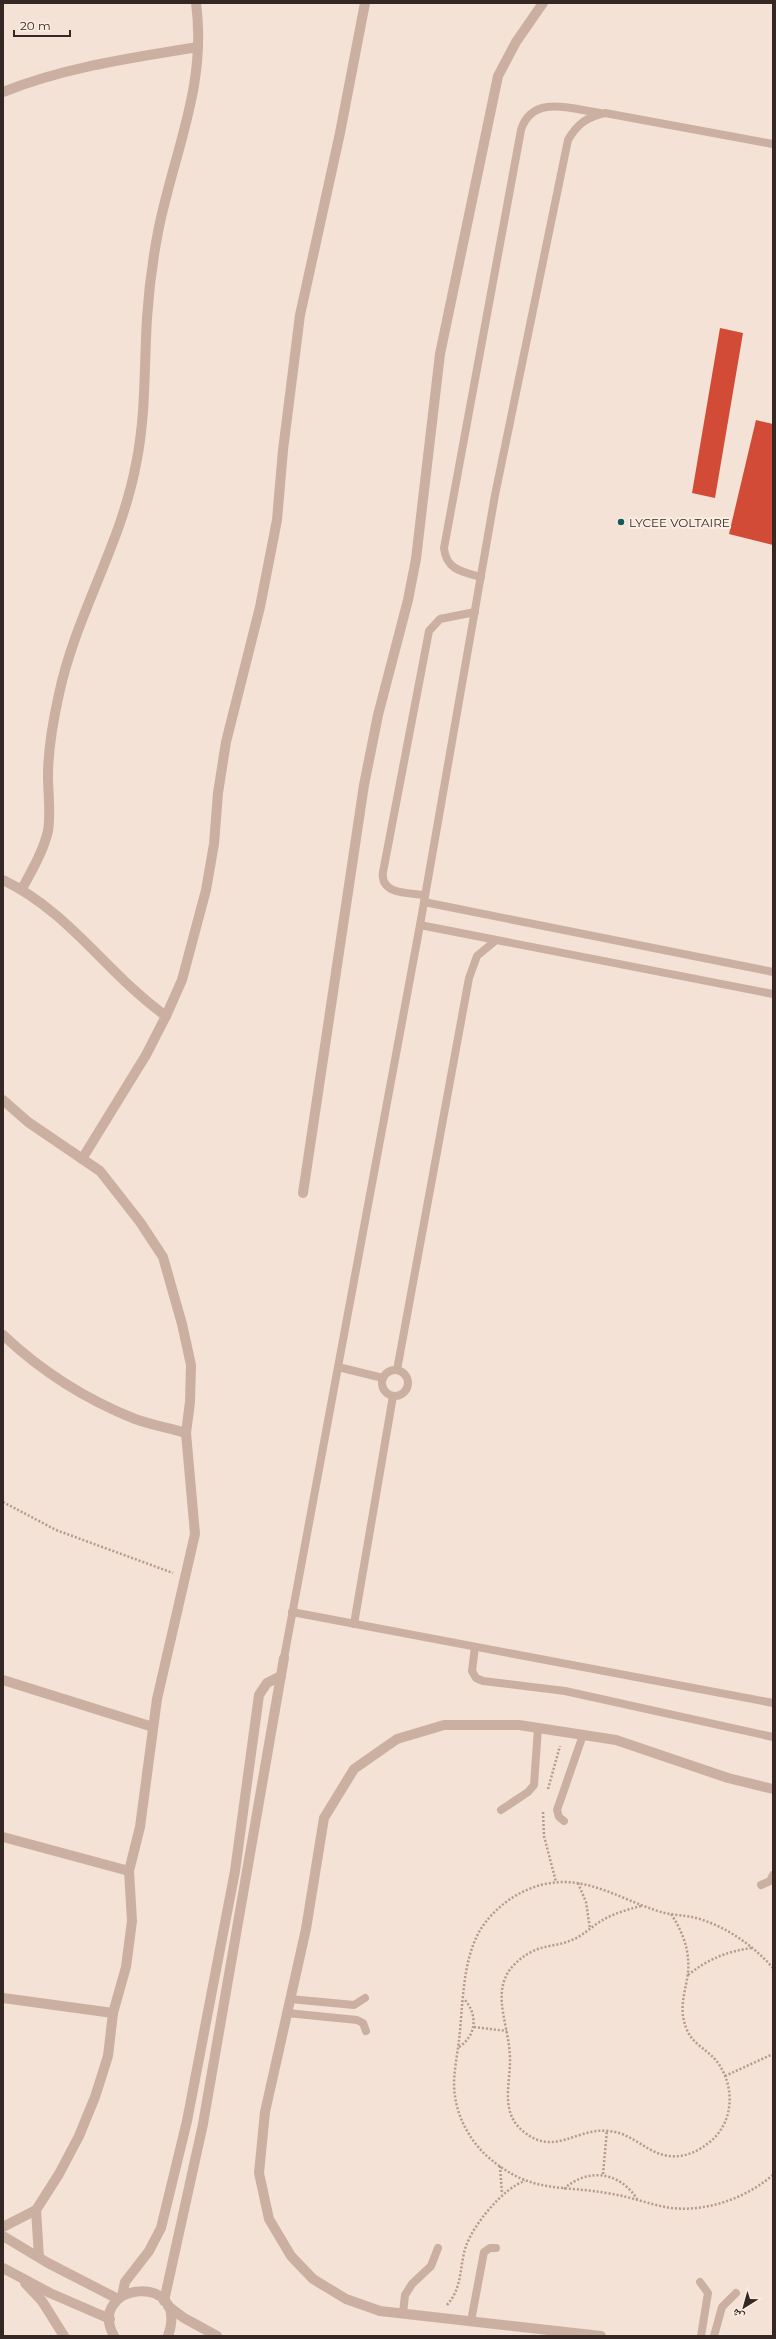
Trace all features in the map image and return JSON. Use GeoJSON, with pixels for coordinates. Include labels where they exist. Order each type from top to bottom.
{"type":"FeatureCollection","features":[{"type":"Feature","properties":{"kind":"street"},"geometry":{"type":"LineString","coordinates":[[22,889],[38,859],[48,830],[49,751],[59,694],[67,661],[78,628],[120,526],[137,463],[144,405],[147,312],[153,256],[169,184],[194,94],[198,47],[196,3]]}},
{"type":"Feature","properties":{"kind":"street"},"geometry":{"type":"LineString","coordinates":[[82,1159],[146,1055],[166,1016],[182,980],[206,890],[214,844],[218,793],[226,742],[260,607],[278,520],[283,450],[300,315],[340,133],[365,3]]}},
{"type":"Feature","properties":{"kind":"street"},"geometry":{"type":"LineString","coordinates":[[303,1193],[365,778],[378,715],[408,600],[416,559],[440,354],[493,93],[505,59],[543,3]]}},
{"type":"Feature","properties":{"kind":"street"},"geometry":{"type":"LineString","coordinates":[[3,92],[35,79],[74,68],[198,47]]}},
{"type":"Feature","properties":{"kind":"street"},"geometry":{"type":"LineString","coordinates":[[3,880],[22,889],[50,909],[76,931],[120,979],[142,999],[166,1016]]}},
{"type":"Feature","properties":{"kind":"street"},"geometry":{"type":"LineString","coordinates":[[3,1100],[28,1122],[100,1172],[115,1188],[163,1257],[182,1324],[191,1365],[190,1402],[186,1433],[195,1534],[152,1727],[140,1827],[129,1871],[132,1920],[126,1968],[113,2013],[108,2056],[95,2097],[79,2136],[59,2174],[36,2210],[3,2227]]}},
{"type":"Feature","properties":{"kind":"street"},"geometry":{"type":"LineString","coordinates":[[3,1335],[45,1370],[91,1398],[136,1419],[186,1433]]}},
{"type":"Feature","properties":{"kind":"street"},"geometry":{"type":"LineString","coordinates":[[168,2336],[171,2321],[166,2303],[203,2124],[284,1658]]}},
{"type":"Feature","properties":{"kind":"street"},"geometry":{"type":"LineString","coordinates":[[114,2336],[110,2319],[112,2309],[120,2297],[125,2282],[149,2251],[160,2228],[187,2121],[235,1871],[259,1695],[267,1683],[281,1676]]}},
{"type":"Feature","properties":{"kind":"street"},"geometry":{"type":"LineString","coordinates":[[3,1680],[152,1727]]}},
{"type":"Feature","properties":{"kind":"street"},"geometry":{"type":"LineString","coordinates":[[601,2336],[564,2333],[471,2320],[380,2311],[346,2299],[313,2279],[291,2256],[269,2219],[259,2173],[265,2112],[306,1929],[324,1818],[354,1769],[397,1739],[444,1725],[519,1725],[616,1740],[728,1778],[773,1789]]}},
{"type":"Feature","properties":{"kind":"street"},"geometry":{"type":"LineString","coordinates":[[3,1837],[129,1871]]}},
{"type":"Feature","properties":{"kind":"street"},"geometry":{"type":"LineString","coordinates":[[3,1998],[113,2013]]}},
{"type":"Feature","properties":{"kind":"street"},"geometry":{"type":"LineString","coordinates":[[36,2210],[39,2257]]}},
{"type":"Feature","properties":{"kind":"street"},"geometry":{"type":"LineString","coordinates":[[3,2236],[39,2257],[120,2297]]}},
{"type":"Feature","properties":{"kind":"street"},"geometry":{"type":"LineString","coordinates":[[3,2268],[21,2278],[110,2319]]}},
{"type":"Feature","properties":{"kind":"street"},"geometry":{"type":"LineString","coordinates":[[21,2278],[42,2301],[64,2336]]}},
{"type":"Feature","properties":{"kind":"street"},"geometry":{"type":"LineString","coordinates":[[120,2297],[128,2292],[144,2290],[159,2295],[184,2318],[217,2336]]}},
{"type":"Feature","properties":{"kind":"lane"},"geometry":{"type":"LineString","coordinates":[[481,577],[462,572],[450,566],[446,560],[444,548],[523,123],[532,112],[546,106],[604,113],[773,144]]}},
{"type":"Feature","properties":{"kind":"lane"},"geometry":{"type":"LineString","coordinates":[[284,1658],[425,899],[495,495],[566,149],[571,136],[579,124],[586,119],[604,113]]}},
{"type":"Feature","properties":{"kind":"lane"},"geometry":{"type":"LineString","coordinates":[[475,612],[440,619],[429,631],[383,872],[383,881],[389,889],[425,899],[773,972]]}},
{"type":"Feature","properties":{"kind":"lane"},"geometry":{"type":"LineString","coordinates":[[420,925],[495,941],[773,994]]}},
{"type":"Feature","properties":{"kind":"lane"},"geometry":{"type":"LineString","coordinates":[[397,1370],[469,978],[477,956],[495,941]]}},
{"type":"Feature","properties":{"kind":"lane"},"geometry":{"type":"LineString","coordinates":[[338,1367],[383,1378]]}},
{"type":"Feature","properties":{"kind":"lane"},"geometry":{"type":"LineString","coordinates":[[397,1370],[406,1375],[408,1385],[403,1394],[393,1396],[384,1391],[382,1386],[383,1378],[387,1372],[397,1370]]}},
{"type":"Feature","properties":{"kind":"lane"},"geometry":{"type":"LineString","coordinates":[[354,1624],[393,1396]]}},
{"type":"Feature","properties":{"kind":"lane"},"geometry":{"type":"LineString","coordinates":[[292,1612],[773,1703]]}},
{"type":"Feature","properties":{"kind":"lane"},"geometry":{"type":"LineString","coordinates":[[476,1647],[472,1671],[476,1678],[483,1681],[565,1691],[773,1737]]}},
{"type":"Feature","properties":{"kind":"lane"},"geometry":{"type":"LineString","coordinates":[[501,1810],[528,1792],[534,1785],[538,1728]]}},
{"type":"Feature","properties":{"kind":"lane"},"geometry":{"type":"LineString","coordinates":[[564,1821],[559,1817],[557,1810],[583,1735]]}},
{"type":"Feature","properties":{"kind":"lane"},"geometry":{"type":"LineString","coordinates":[[761,1885],[770,1880],[773,1876]]}},
{"type":"Feature","properties":{"kind":"lane"},"geometry":{"type":"LineString","coordinates":[[290,2000],[354,2005],[365,1998]]}},
{"type":"Feature","properties":{"kind":"lane"},"geometry":{"type":"LineString","coordinates":[[287,2013],[357,2020],[363,2023],[366,2030]]}},
{"type":"Feature","properties":{"kind":"lane"},"geometry":{"type":"LineString","coordinates":[[403,2313],[405,2295],[412,2284],[431,2266],[438,2248]]}},
{"type":"Feature","properties":{"kind":"lane"},"geometry":{"type":"LineString","coordinates":[[471,2320],[484,2252],[490,2248],[496,2248]]}},
{"type":"Feature","properties":{"kind":"lane"},"geometry":{"type":"LineString","coordinates":[[700,2282],[708,2293],[701,2336]]}},
{"type":"Feature","properties":{"kind":"lane"},"geometry":{"type":"LineString","coordinates":[[714,2336],[722,2307],[736,2293]]}},
{"type":"Feature","properties":{"kind":"path"},"geometry":{"type":"LineString","coordinates":[[3,1502],[56,1530],[184,1578]]}},
{"type":"Feature","properties":{"kind":"path"},"geometry":{"type":"LineString","coordinates":[[578,1883],[586,1902],[590,1929]]}},
{"type":"Feature","properties":{"kind":"path"},"geometry":{"type":"LineString","coordinates":[[773,1968],[753,1948],[738,1937],[708,1922],[642,1906],[599,1887],[578,1883],[543,1884],[519,1893],[497,1909],[479,1932],[473,1945],[464,1998],[454,2095],[458,2110],[471,2137],[489,2157],[525,2181],[544,2187],[601,2192],[637,2199],[670,2208],[685,2209],[707,2207],[739,2196],[764,2182],[773,2174]]}},
{"type":"Feature","properties":{"kind":"path"},"geometry":{"type":"LineString","coordinates":[[642,1906],[610,1916],[564,1944],[532,1951],[513,1966],[507,1975],[501,1995],[500,2006],[507,2031],[510,2060],[507,2102],[511,2116],[523,2132],[540,2141],[550,2144],[586,2132],[607,2130],[622,2132],[658,2153],[668,2156],[678,2156],[697,2151],[715,2138],[728,2117],[730,2094],[725,2076],[718,2063],[694,2041],[684,2022],[682,1998],[687,1975],[688,1952],[684,1939],[671,1914]]}},
{"type":"Feature","properties":{"kind":"path"},"geometry":{"type":"LineString","coordinates":[[687,1975],[699,1966],[725,1954],[753,1948]]}},
{"type":"Feature","properties":{"kind":"path"},"geometry":{"type":"LineString","coordinates":[[458,2047],[469,2039],[474,2027],[473,2011],[464,1998]]}},
{"type":"Feature","properties":{"kind":"path"},"geometry":{"type":"LineString","coordinates":[[474,2027],[507,2031]]}},
{"type":"Feature","properties":{"kind":"path"},"geometry":{"type":"LineString","coordinates":[[725,2076],[773,2054]]}},
{"type":"Feature","properties":{"kind":"path"},"geometry":{"type":"LineString","coordinates":[[603,2174],[607,2130]]}},
{"type":"Feature","properties":{"kind":"path"},"geometry":{"type":"LineString","coordinates":[[500,2165],[502,2195]]}},
{"type":"Feature","properties":{"kind":"path"},"geometry":{"type":"LineString","coordinates":[[564,2189],[570,2183],[586,2176],[603,2174],[619,2180],[637,2199]]}},
{"type":"Feature","properties":{"kind":"path"},"geometry":{"type":"LineString","coordinates":[[433,2316],[451,2300],[457,2290],[468,2242],[502,2195],[512,2186],[525,2181]]}},
{"type":"Feature","properties":{"kind":"building"},"geometry":{"type":"Polygon","coordinates":[[[720,328],[743,333],[715,498],[692,493],[720,328]]]}},
{"type":"Feature","properties":{"kind":"building"},"geometry":{"type":"Polygon","coordinates":[[[756,420],[773,424],[773,545],[729,534],[756,420]]]}},
{"type":"Feature","properties":{"kind":"place","name":"LYCEE VOLTAIRE"},"geometry":{"type":"Point","coordinates":[621,522]}}]}
